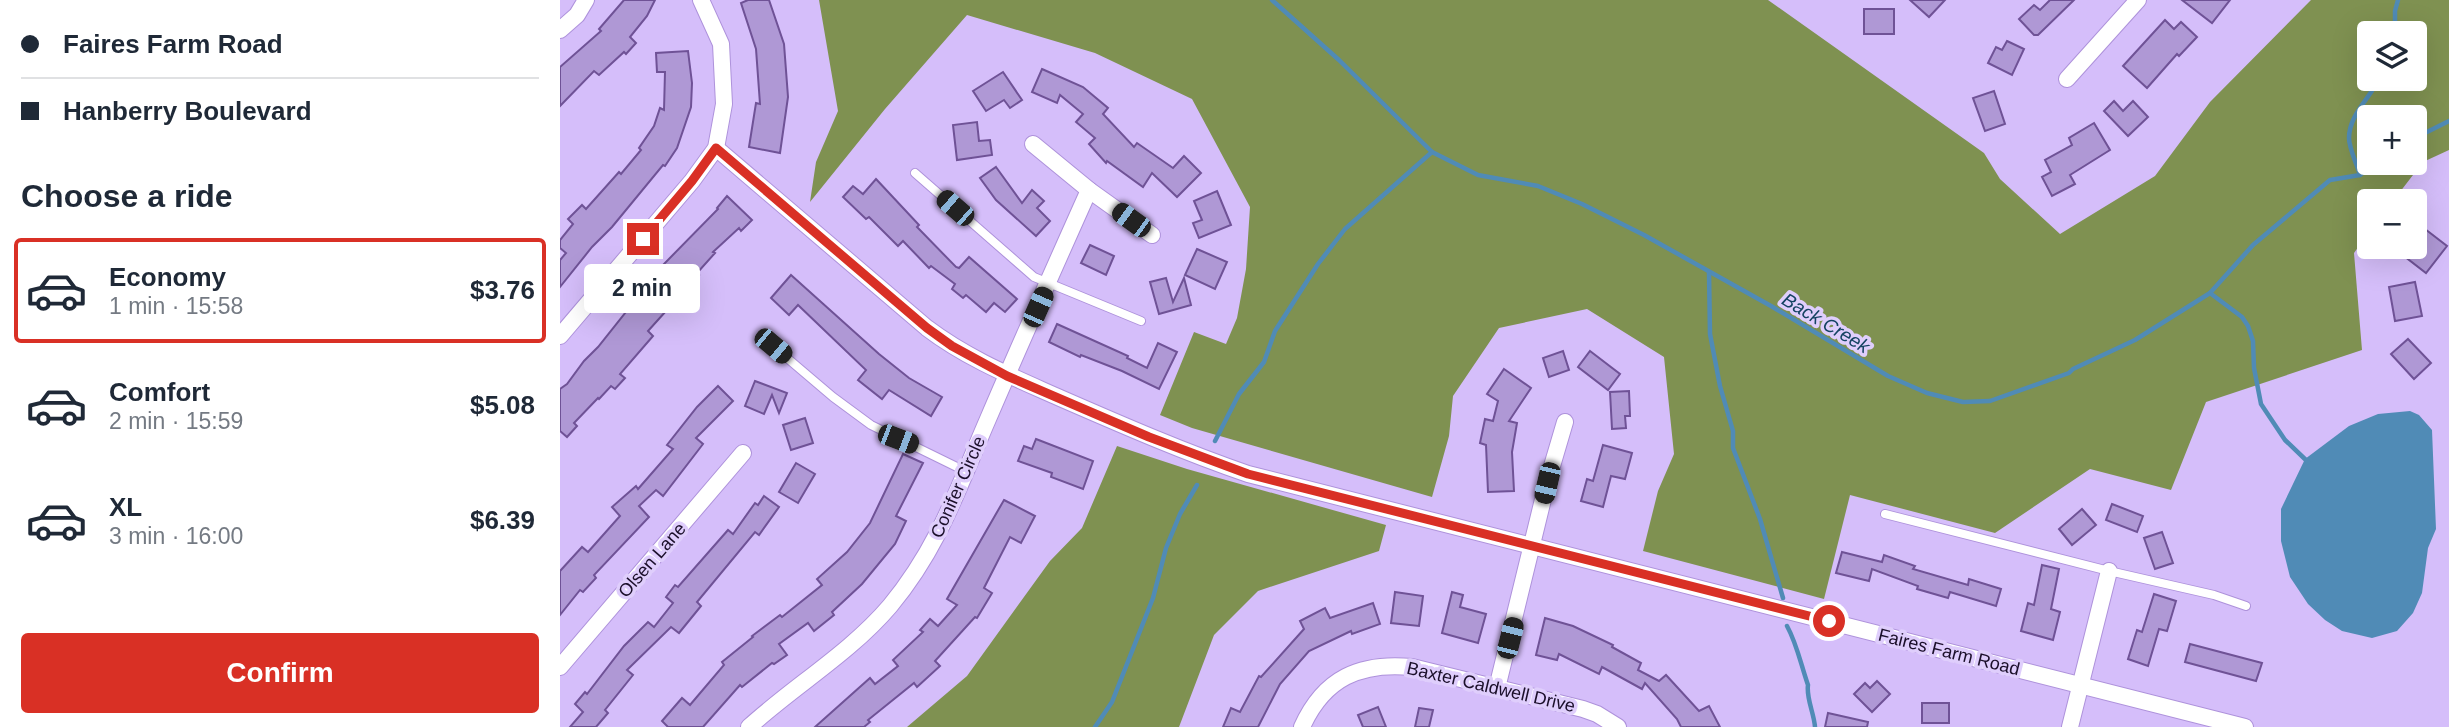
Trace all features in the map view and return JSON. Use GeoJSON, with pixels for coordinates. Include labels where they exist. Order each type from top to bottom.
{"type":"FeatureCollection","features":[{"type":"Feature","properties":{"kind":"street"},"geometry":{"type":"LineString","coordinates":[[560,30],[577,15],[586,0]]}},
{"type":"Feature","properties":{"kind":"street"},"geometry":{"type":"LineString","coordinates":[[560,336],[692,181],[716,148],[724,104],[720,44],[701,0]]}},
{"type":"Feature","properties":{"kind":"street"},"geometry":{"type":"LineString","coordinates":[[2067,79],[2138,0]]}},
{"type":"Feature","properties":{"kind":"street"},"geometry":{"type":"LineString","coordinates":[[1033,144],[1089,190],[1152,235]]}},
{"type":"Feature","properties":{"kind":"street","name":"Faires Farm Road"},"geometry":{"type":"LineString","coordinates":[[716,148],[927,328],[952,346],[1007,376],[1138,433],[1248,474],[2245,727]]}},
{"type":"Feature","properties":{"kind":"street","name":"Conifer Circle"},"geometry":{"type":"LineString","coordinates":[[749,727],[833,659],[888,608],[923,562],[967,472],[1089,190]]}},
{"type":"Feature","properties":{"kind":"street"},"geometry":{"type":"LineString","coordinates":[[1497,688],[1564,422]]}},
{"type":"Feature","properties":{"kind":"street","name":"Olsen Lane"},"geometry":{"type":"LineString","coordinates":[[560,667],[743,453]]}},
{"type":"Feature","properties":{"kind":"street"},"geometry":{"type":"LineString","coordinates":[[2070,727],[2109,571]]}},
{"type":"Feature","properties":{"kind":"street","name":"Baxter Caldwell Drive"},"geometry":{"type":"LineString","coordinates":[[1302,727],[1314,702],[1328,688],[1364,668],[1388,664],[1412,667],[1583,709],[1618,727]]}},
{"type":"Feature","properties":{"kind":"lane"},"geometry":{"type":"LineString","coordinates":[[915,173],[1034,277],[1141,321]]}},
{"type":"Feature","properties":{"kind":"lane"},"geometry":{"type":"LineString","coordinates":[[773,346],[871,425],[967,472]]}},
{"type":"Feature","properties":{"kind":"lane"},"geometry":{"type":"LineString","coordinates":[[1885,514],[2214,595],[2246,606]]}},
{"type":"Feature","properties":{"kind":"green space"},"geometry":{"type":"Polygon","coordinates":[[[819,0],[1768,0],[1984,153],[2000,179],[2060,234],[2155,176],[2210,102],[2311,0],[2449,0],[2449,150],[2427,160],[2427,105],[2357,105],[2357,175],[2413,175],[2402,189],[2357,189],[2357,249],[2354,253],[2362,350],[2206,402],[2171,490],[2090,469],[1995,533],[1850,495],[1824,599],[1643,551],[1658,491],[1674,454],[1664,357],[1587,309],[1499,328],[1453,396],[1449,436],[1432,497],[1192,428],[1160,415],[1194,332],[1226,344],[1237,318],[1246,269],[1250,207],[1192,99],[1095,53],[967,15],[885,109],[810,202],[816,162],[838,111],[819,0]]]}},
{"type":"Feature","properties":{"kind":"green space"},"geometry":{"type":"Polygon","coordinates":[[[1117,446],[1187,469],[1386,525],[1379,551],[1258,591],[1214,635],[1179,727],[907,727],[967,676],[1050,561],[1082,528],[1117,446]]]}},
{"type":"Feature","properties":{"kind":"water"},"geometry":{"type":"Polygon","coordinates":[[[2410,411],[2419,415],[2432,430],[2436,529],[2428,548],[2422,593],[2413,613],[2397,631],[2372,638],[2342,631],[2308,604],[2290,577],[2281,541],[2281,509],[2305,459],[2349,426],[2378,414],[2410,411]]]}},
{"type":"Feature","properties":{"kind":"building"},"geometry":{"type":"Polygon","coordinates":[[[624,0],[655,0],[647,16],[630,37],[636,43],[599,75],[594,71],[560,106],[560,67],[601,31],[599,29],[624,0]]]}},
{"type":"Feature","properties":{"kind":"building"},"geometry":{"type":"Polygon","coordinates":[[[748,0],[769,0],[784,44],[788,97],[780,153],[749,147],[756,103],[760,104],[756,49],[741,3],[748,0]]]}},
{"type":"Feature","properties":{"kind":"building"},"geometry":{"type":"Polygon","coordinates":[[[1910,0],[1945,0],[1929,17],[1910,0]]]}},
{"type":"Feature","properties":{"kind":"building"},"geometry":{"type":"Polygon","coordinates":[[[2050,0],[2074,0],[2038,35],[2034,35],[2019,19],[2034,5],[2040,10],[2050,0]]]}},
{"type":"Feature","properties":{"kind":"building"},"geometry":{"type":"Polygon","coordinates":[[[2182,0],[2230,0],[2212,23],[2182,0]]]}},
{"type":"Feature","properties":{"kind":"building"},"geometry":{"type":"Polygon","coordinates":[[[1864,9],[1894,9],[1894,34],[1864,34],[1864,9]]]}},
{"type":"Feature","properties":{"kind":"building"},"geometry":{"type":"Polygon","coordinates":[[[2165,20],[2174,29],[2181,22],[2197,37],[2179,56],[2177,54],[2147,88],[2123,66],[2165,20]]]}},
{"type":"Feature","properties":{"kind":"building"},"geometry":{"type":"Polygon","coordinates":[[[2007,41],[2024,49],[2012,75],[1988,63],[1996,47],[2002,50],[2007,41]]]}},
{"type":"Feature","properties":{"kind":"building"},"geometry":{"type":"Polygon","coordinates":[[[688,51],[692,83],[691,107],[677,148],[665,166],[663,165],[560,287],[560,260],[566,253],[560,248],[560,240],[573,224],[568,219],[582,205],[586,209],[619,172],[621,174],[641,150],[639,148],[654,126],[660,108],[664,110],[665,72],[657,72],[656,53],[688,51]]]}},
{"type":"Feature","properties":{"kind":"building"},"geometry":{"type":"Polygon","coordinates":[[[1042,69],[1083,87],[1108,108],[1103,114],[1134,147],[1137,143],[1173,168],[1184,156],[1201,173],[1177,197],[1152,173],[1143,187],[1107,161],[1106,163],[1089,144],[1095,138],[1076,122],[1083,114],[1060,95],[1057,103],[1032,92],[1042,69]]]}},
{"type":"Feature","properties":{"kind":"building"},"geometry":{"type":"Polygon","coordinates":[[[1003,72],[1022,100],[1010,108],[1004,100],[986,111],[973,91],[1003,72]]]}},
{"type":"Feature","properties":{"kind":"building"},"geometry":{"type":"Polygon","coordinates":[[[1994,91],[2005,124],[1985,131],[1973,98],[1994,91]]]}},
{"type":"Feature","properties":{"kind":"building"},"geometry":{"type":"Polygon","coordinates":[[[2114,101],[2123,111],[2133,101],[2148,117],[2128,136],[2104,111],[2114,101]]]}},
{"type":"Feature","properties":{"kind":"building"},"geometry":{"type":"Polygon","coordinates":[[[977,122],[979,141],[990,140],[992,155],[957,160],[953,125],[977,122]]]}},
{"type":"Feature","properties":{"kind":"building"},"geometry":{"type":"Polygon","coordinates":[[[2094,123],[2110,150],[2070,175],[2075,184],[2052,196],[2042,177],[2051,172],[2045,160],[2072,145],[2069,138],[2094,123]]]}},
{"type":"Feature","properties":{"kind":"building"},"geometry":{"type":"Polygon","coordinates":[[[996,167],[1022,203],[1032,190],[1044,201],[1037,208],[1050,221],[1036,236],[996,200],[980,178],[996,167]]]}},
{"type":"Feature","properties":{"kind":"building"},"geometry":{"type":"Polygon","coordinates":[[[876,179],[956,267],[959,268],[969,257],[1017,299],[1005,312],[994,303],[986,312],[966,295],[963,298],[952,289],[955,284],[931,266],[929,268],[903,241],[898,246],[869,217],[866,219],[843,197],[853,186],[863,194],[876,179]]]}},
{"type":"Feature","properties":{"kind":"building"},"geometry":{"type":"Polygon","coordinates":[[[1217,191],[1231,225],[1199,238],[1193,223],[1202,220],[1194,201],[1217,191]]]}},
{"type":"Feature","properties":{"kind":"building"},"geometry":{"type":"Polygon","coordinates":[[[727,196],[752,220],[713,252],[715,253],[697,273],[699,275],[665,309],[648,331],[653,336],[620,374],[625,378],[615,389],[611,386],[598,398],[574,423],[577,426],[567,437],[560,431],[560,389],[598,347],[633,303],[631,301],[667,267],[664,264],[718,209],[727,196]]]}},
{"type":"Feature","properties":{"kind":"building"},"geometry":{"type":"Polygon","coordinates":[[[2427,231],[2447,246],[2426,273],[2408,259],[2427,259],[2427,231]]]}},
{"type":"Feature","properties":{"kind":"building"},"geometry":{"type":"Polygon","coordinates":[[[1090,245],[1114,256],[1106,275],[1081,263],[1090,245]]]}},
{"type":"Feature","properties":{"kind":"building"},"geometry":{"type":"Polygon","coordinates":[[[1197,249],[1227,262],[1215,289],[1185,275],[1197,249]]]}},
{"type":"Feature","properties":{"kind":"building"},"geometry":{"type":"Polygon","coordinates":[[[791,275],[879,354],[909,378],[942,397],[931,416],[889,390],[882,399],[858,380],[866,370],[798,305],[789,315],[771,298],[791,275]]]}},
{"type":"Feature","properties":{"kind":"building"},"geometry":{"type":"Polygon","coordinates":[[[1166,278],[1173,302],[1184,278],[1191,305],[1159,314],[1150,282],[1166,278]]]}},
{"type":"Feature","properties":{"kind":"building"},"geometry":{"type":"Polygon","coordinates":[[[2415,282],[2422,316],[2395,321],[2389,287],[2415,282]]]}},
{"type":"Feature","properties":{"kind":"building"},"geometry":{"type":"Polygon","coordinates":[[[1057,324],[1128,356],[1127,358],[1147,368],[1158,343],[1177,352],[1159,389],[1049,342],[1057,324]]]}},
{"type":"Feature","properties":{"kind":"building"},"geometry":{"type":"Polygon","coordinates":[[[2408,339],[2431,363],[2414,379],[2391,354],[2408,339]]]}},
{"type":"Feature","properties":{"kind":"building"},"geometry":{"type":"Polygon","coordinates":[[[1563,351],[1569,370],[1549,377],[1543,358],[1563,351]]]}},
{"type":"Feature","properties":{"kind":"building"},"geometry":{"type":"Polygon","coordinates":[[[1590,351],[1620,374],[1608,390],[1578,367],[1590,351]]]}},
{"type":"Feature","properties":{"kind":"building"},"geometry":{"type":"Polygon","coordinates":[[[1504,369],[1531,388],[1509,421],[1517,423],[1512,452],[1514,491],[1488,492],[1486,445],[1480,443],[1485,419],[1493,421],[1498,401],[1487,394],[1504,369]]]}},
{"type":"Feature","properties":{"kind":"building"},"geometry":{"type":"Polygon","coordinates":[[[755,381],[787,393],[779,413],[772,395],[764,414],[745,406],[755,381]]]}},
{"type":"Feature","properties":{"kind":"building"},"geometry":{"type":"Polygon","coordinates":[[[718,386],[733,401],[696,438],[703,444],[663,496],[656,490],[639,506],[649,517],[560,615],[560,571],[582,547],[588,552],[620,516],[612,507],[636,486],[638,489],[673,449],[667,445],[697,407],[718,386]]]}},
{"type":"Feature","properties":{"kind":"building"},"geometry":{"type":"Polygon","coordinates":[[[1629,391],[1630,416],[1625,416],[1626,428],[1612,429],[1610,392],[1629,391]]]}},
{"type":"Feature","properties":{"kind":"building"},"geometry":{"type":"Polygon","coordinates":[[[805,418],[813,443],[791,450],[783,425],[805,418]]]}},
{"type":"Feature","properties":{"kind":"building"},"geometry":{"type":"Polygon","coordinates":[[[1036,439],[1093,461],[1083,489],[1051,477],[1052,473],[1018,461],[1024,446],[1032,449],[1036,439]]]}},
{"type":"Feature","properties":{"kind":"building"},"geometry":{"type":"Polygon","coordinates":[[[1603,445],[1632,453],[1625,479],[1611,476],[1603,507],[1581,501],[1587,479],[1593,481],[1603,445]]]}},
{"type":"Feature","properties":{"kind":"building"},"geometry":{"type":"Polygon","coordinates":[[[903,454],[923,463],[896,516],[906,521],[895,544],[862,584],[832,612],[834,615],[814,631],[808,623],[779,644],[787,655],[772,663],[742,687],[740,685],[703,727],[668,727],[662,721],[682,698],[690,705],[724,665],[722,662],[752,636],[780,615],[782,617],[822,585],[817,579],[847,552],[870,523],[903,454]]]}},
{"type":"Feature","properties":{"kind":"building"},"geometry":{"type":"Polygon","coordinates":[[[796,463],[815,474],[798,503],[779,492],[796,463]]]}},
{"type":"Feature","properties":{"kind":"building"},"geometry":{"type":"Polygon","coordinates":[[[764,496],[779,507],[759,535],[755,532],[697,602],[701,606],[679,633],[671,627],[627,670],[633,675],[605,710],[608,713],[596,727],[570,727],[583,712],[575,704],[585,692],[587,694],[624,646],[648,622],[654,627],[673,603],[666,597],[675,585],[678,587],[728,530],[733,534],[755,503],[758,505],[764,496]]]}},
{"type":"Feature","properties":{"kind":"building"},"geometry":{"type":"Polygon","coordinates":[[[1004,500],[1035,516],[1021,543],[1010,537],[984,588],[992,593],[977,618],[975,617],[935,661],[940,666],[917,687],[914,683],[868,720],[870,722],[864,727],[815,727],[870,678],[875,684],[898,666],[893,660],[923,632],[920,630],[930,619],[938,626],[957,605],[947,599],[1004,500]]]}},
{"type":"Feature","properties":{"kind":"building"},"geometry":{"type":"Polygon","coordinates":[[[2112,504],[2143,516],[2137,532],[2106,520],[2112,504]]]}},
{"type":"Feature","properties":{"kind":"building"},"geometry":{"type":"Polygon","coordinates":[[[2082,509],[2096,525],[2072,545],[2059,529],[2082,509]]]}},
{"type":"Feature","properties":{"kind":"building"},"geometry":{"type":"Polygon","coordinates":[[[2162,532],[2173,563],[2155,569],[2144,538],[2162,532]]]}},
{"type":"Feature","properties":{"kind":"building"},"geometry":{"type":"Polygon","coordinates":[[[1842,552],[1882,562],[1884,555],[1915,566],[1913,569],[1968,585],[1969,579],[2001,589],[1996,606],[1950,592],[1948,598],[1917,589],[1918,586],[1872,569],[1869,581],[1836,573],[1842,552]]]}},
{"type":"Feature","properties":{"kind":"building"},"geometry":{"type":"Polygon","coordinates":[[[2042,565],[2059,569],[2051,609],[2060,612],[2053,640],[2021,631],[2028,603],[2034,605],[2042,565]]]}},
{"type":"Feature","properties":{"kind":"building"},"geometry":{"type":"Polygon","coordinates":[[[1395,592],[1423,596],[1419,626],[1391,623],[1395,592]]]}},
{"type":"Feature","properties":{"kind":"building"},"geometry":{"type":"Polygon","coordinates":[[[1452,592],[1463,595],[1460,607],[1486,614],[1478,643],[1442,633],[1452,592]]]}},
{"type":"Feature","properties":{"kind":"building"},"geometry":{"type":"Polygon","coordinates":[[[2154,594],[2176,601],[2167,631],[2159,629],[2148,666],[2128,659],[2137,630],[2142,632],[2154,594]]]}},
{"type":"Feature","properties":{"kind":"building"},"geometry":{"type":"Polygon","coordinates":[[[1373,603],[1380,624],[1352,634],[1351,631],[1309,651],[1280,684],[1258,727],[1223,727],[1231,708],[1240,712],[1259,676],[1261,677],[1304,629],[1300,621],[1325,608],[1330,618],[1373,603]]]}},
{"type":"Feature","properties":{"kind":"building"},"geometry":{"type":"Polygon","coordinates":[[[1545,618],[1573,626],[1613,645],[1612,647],[1641,663],[1638,670],[1659,681],[1666,675],[1699,711],[1709,706],[1720,727],[1681,727],[1645,683],[1642,689],[1602,667],[1599,674],[1559,654],[1557,660],[1536,655],[1545,618]]]}},
{"type":"Feature","properties":{"kind":"building"},"geometry":{"type":"Polygon","coordinates":[[[2190,644],[2262,663],[2256,681],[2185,662],[2190,644]]]}},
{"type":"Feature","properties":{"kind":"building"},"geometry":{"type":"Polygon","coordinates":[[[1877,681],[1890,694],[1872,712],[1854,694],[1865,683],[1870,688],[1877,681]]]}},
{"type":"Feature","properties":{"kind":"building"},"geometry":{"type":"Polygon","coordinates":[[[1922,703],[1949,703],[1949,723],[1922,723],[1922,703]]]}},
{"type":"Feature","properties":{"kind":"building"},"geometry":{"type":"Polygon","coordinates":[[[1378,707],[1386,727],[1363,727],[1358,715],[1378,707]]]}},
{"type":"Feature","properties":{"kind":"building"},"geometry":{"type":"Polygon","coordinates":[[[1419,708],[1433,710],[1429,727],[1415,727],[1419,708]]]}},
{"type":"Feature","properties":{"kind":"building"},"geometry":{"type":"Polygon","coordinates":[[[1828,713],[1868,722],[1867,727],[1825,727],[1828,713]]]}},
{"type":"Feature","properties":{"kind":"waterway","name":"Back Creek"},"geometry":{"type":"LineString","coordinates":[[1272,0],[1339,60],[1432,152],[1478,175],[1538,186],[1582,204],[1644,235],[1771,306],[1888,376],[1927,393],[1963,402],[1990,401],[2069,373],[2135,340],[2210,293],[2253,245],[2330,180],[2360,175]]}},
{"type":"Feature","properties":{"kind":"waterway"},"geometry":{"type":"LineString","coordinates":[[2395,21],[2398,0]]}},
{"type":"Feature","properties":{"kind":"waterway"},"geometry":{"type":"LineString","coordinates":[[2362,105],[2372,91]]}},
{"type":"Feature","properties":{"kind":"waterway"},"geometry":{"type":"LineString","coordinates":[[2357,113],[2349,138],[2357,167]]}},
{"type":"Feature","properties":{"kind":"waterway","name":"Back Creek"},"geometry":{"type":"LineString","coordinates":[[2427,132],[2449,121]]}},
{"type":"Feature","properties":{"kind":"waterway"},"geometry":{"type":"LineString","coordinates":[[1215,441],[1239,394],[1264,362],[1275,331],[1318,264],[1345,229],[1432,152]]}},
{"type":"Feature","properties":{"kind":"waterway"},"geometry":{"type":"LineString","coordinates":[[1709,272],[1710,334],[1720,386],[1733,431],[1733,448],[1760,519],[1783,598]]}},
{"type":"Feature","properties":{"kind":"waterway"},"geometry":{"type":"LineString","coordinates":[[2210,293],[2242,317],[2248,326],[2253,341],[2254,368],[2261,404],[2285,440],[2308,462]]}},
{"type":"Feature","properties":{"kind":"waterway"},"geometry":{"type":"LineString","coordinates":[[1095,727],[1112,702],[1153,598],[1166,548],[1180,514],[1197,485]]}},
{"type":"Feature","properties":{"kind":"waterway"},"geometry":{"type":"LineString","coordinates":[[1787,626],[1808,685],[1815,727]]}},
{"type":"Feature","properties":{"kind":"route"},"geometry":{"type":"LineString","coordinates":[[643,239],[716,148],[927,328],[952,346],[1007,376],[1126,428],[1248,474],[1829,621]]}}]}
